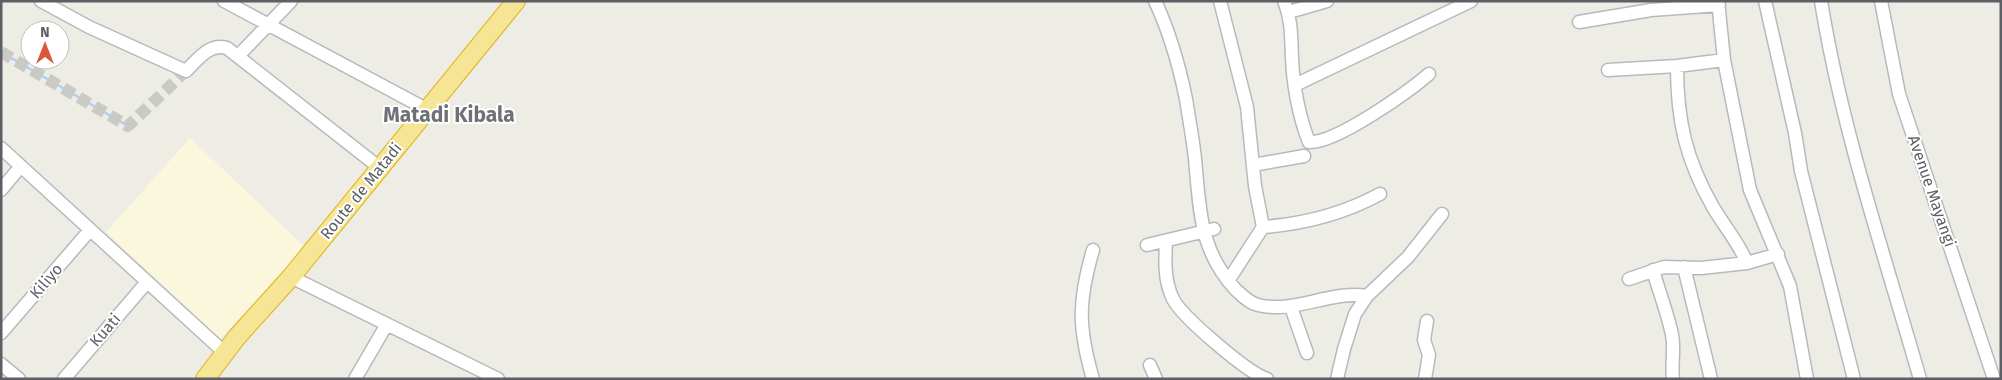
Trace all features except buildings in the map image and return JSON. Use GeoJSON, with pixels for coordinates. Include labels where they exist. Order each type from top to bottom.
{"type":"FeatureCollection","features":[{"type":"Feature","properties":{"kind":"highway","name":"Route de Matadi"},"geometry":{"type":"LineString","coordinates":[[205,379],[237,337],[291,277],[516,1]]}},
{"type":"Feature","properties":{"kind":"street"},"geometry":{"type":"LineString","coordinates":[[42,1],[89,27],[186,71],[211,48],[219,46],[227,48],[239,55],[380,168]]}},
{"type":"Feature","properties":{"kind":"street"},"geometry":{"type":"LineString","coordinates":[[224,1],[428,110]]}},
{"type":"Feature","properties":{"kind":"street"},"geometry":{"type":"LineString","coordinates":[[239,55],[291,1]]}},
{"type":"Feature","properties":{"kind":"street"},"geometry":{"type":"LineString","coordinates":[[1155,1],[1171,35],[1185,96],[1216,265],[1245,299],[1256,305],[1291,307],[1352,294],[1366,296]]}},
{"type":"Feature","properties":{"kind":"street"},"geometry":{"type":"LineString","coordinates":[[1220,1],[1247,107],[1253,166],[1263,227],[1228,281]]}},
{"type":"Feature","properties":{"kind":"street"},"geometry":{"type":"LineString","coordinates":[[1327,1],[1286,7],[1295,85],[1308,140],[1311,142],[1335,135],[1396,99],[1428,74]]}},
{"type":"Feature","properties":{"kind":"street"},"geometry":{"type":"LineString","coordinates":[[1295,85],[1471,1]]}},
{"type":"Feature","properties":{"kind":"street"},"geometry":{"type":"LineString","coordinates":[[1765,1],[1795,133],[1801,171],[1854,379]]}},
{"type":"Feature","properties":{"kind":"street"},"geometry":{"type":"LineString","coordinates":[[1821,1],[1832,67],[1846,128],[1920,379]]}},
{"type":"Feature","properties":{"kind":"street","name":"Avenue Mayangi"},"geometry":{"type":"LineString","coordinates":[[1881,1],[1900,94],[1994,379]]}},
{"type":"Feature","properties":{"kind":"street"},"geometry":{"type":"LineString","coordinates":[[1579,22],[1651,10],[1718,3],[1724,60],[1750,190],[1790,286],[1807,379]]}},
{"type":"Feature","properties":{"kind":"street"},"geometry":{"type":"LineString","coordinates":[[1608,70],[1677,66],[1724,60]]}},
{"type":"Feature","properties":{"kind":"street"},"geometry":{"type":"LineString","coordinates":[[1677,66],[1677,90],[1685,148],[1699,182],[1729,233],[1742,251],[1747,263]]}},
{"type":"Feature","properties":{"kind":"street"},"geometry":{"type":"LineString","coordinates":[[1,148],[226,353]]}},
{"type":"Feature","properties":{"kind":"street"},"geometry":{"type":"LineString","coordinates":[[1253,166],[1304,156]]}},
{"type":"Feature","properties":{"kind":"street"},"geometry":{"type":"LineString","coordinates":[[1,190],[21,166]]}},
{"type":"Feature","properties":{"kind":"street"},"geometry":{"type":"LineString","coordinates":[[1263,227],[1299,222],[1349,209],[1380,194]]}},
{"type":"Feature","properties":{"kind":"street"},"geometry":{"type":"LineString","coordinates":[[1337,379],[1355,314],[1366,296],[1408,257],[1442,214]]}},
{"type":"Feature","properties":{"kind":"street","name":"Kiliyo"},"geometry":{"type":"LineString","coordinates":[[1,333],[90,230]]}},
{"type":"Feature","properties":{"kind":"street"},"geometry":{"type":"LineString","coordinates":[[1147,246],[1209,231]]}},
{"type":"Feature","properties":{"kind":"street"},"geometry":{"type":"LineString","coordinates":[[1166,242],[1166,274],[1173,300],[1187,317],[1204,332],[1241,363],[1267,379]]}},
{"type":"Feature","properties":{"kind":"street"},"geometry":{"type":"LineString","coordinates":[[1092,250],[1083,285],[1082,325],[1084,345],[1093,379]]}},
{"type":"Feature","properties":{"kind":"street"},"geometry":{"type":"LineString","coordinates":[[1629,279],[1664,267],[1701,268],[1747,263],[1778,254]]}},
{"type":"Feature","properties":{"kind":"street"},"geometry":{"type":"LineString","coordinates":[[1684,267],[1711,379]]}},
{"type":"Feature","properties":{"kind":"street"},"geometry":{"type":"LineString","coordinates":[[1653,270],[1672,335],[1674,348],[1671,360],[1673,379]]}},
{"type":"Feature","properties":{"kind":"street"},"geometry":{"type":"LineString","coordinates":[[291,277],[498,379]]}},
{"type":"Feature","properties":{"kind":"street","name":"Kuati"},"geometry":{"type":"LineString","coordinates":[[64,379],[147,282]]}},
{"type":"Feature","properties":{"kind":"street"},"geometry":{"type":"LineString","coordinates":[[1291,307],[1307,353]]}},
{"type":"Feature","properties":{"kind":"street"},"geometry":{"type":"LineString","coordinates":[[1425,379],[1428,355],[1424,340],[1427,321]]}},
{"type":"Feature","properties":{"kind":"street"},"geometry":{"type":"LineString","coordinates":[[355,379],[387,324]]}},
{"type":"Feature","properties":{"kind":"street"},"geometry":{"type":"LineString","coordinates":[[1,364],[18,379]]}},
{"type":"Feature","properties":{"kind":"street"},"geometry":{"type":"LineString","coordinates":[[1150,365],[1156,379]]}},
{"type":"Feature","properties":{"kind":"shaded area"},"geometry":{"type":"Polygon","coordinates":[[[190,138],[305,247],[220,339],[106,232],[190,138]]]}},
{"type":"Feature","properties":{"kind":"waterway"},"geometry":{"type":"LineString","coordinates":[[1,52],[128,126]]}},
{"type":"Feature","properties":{"kind":"tunnel"},"geometry":{"type":"LineString","coordinates":[[1,52],[128,126],[186,71]]}},
{"type":"Feature","properties":{"kind":"district","name":"Matadi Kibala"},"geometry":{"type":"Point","coordinates":[449,115]}}]}
